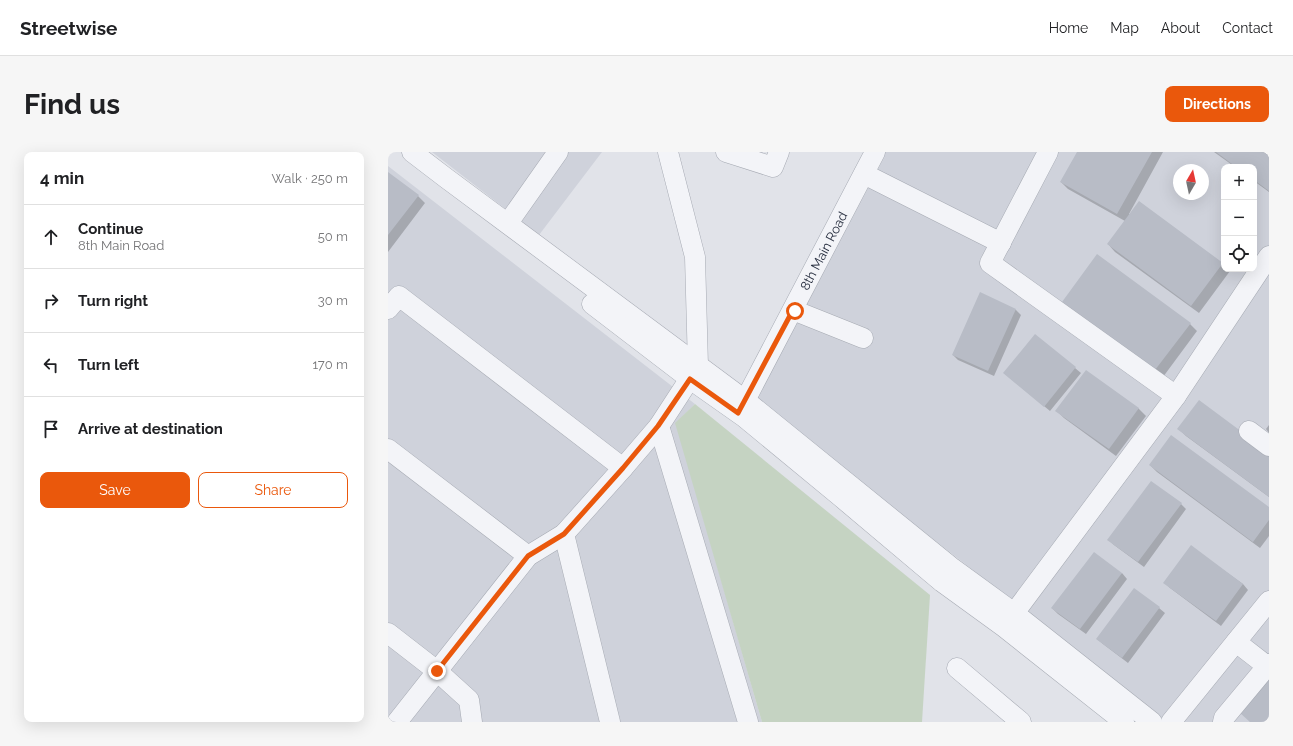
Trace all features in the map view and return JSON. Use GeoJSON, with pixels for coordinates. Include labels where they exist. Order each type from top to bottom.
{"type":"FeatureCollection","features":[{"type":"Feature","properties":{"kind":"street"},"geometry":{"type":"LineString","coordinates":[[396,152],[742,407],[846,491],[951,567],[1124,722]]}},
{"type":"Feature","properties":{"kind":"street"},"geometry":{"type":"LineString","coordinates":[[412,152],[508,223],[694,372]]}},
{"type":"Feature","properties":{"kind":"street"},"geometry":{"type":"LineString","coordinates":[[508,223],[558,152]]}},
{"type":"Feature","properties":{"kind":"street"},"geometry":{"type":"LineString","coordinates":[[397,722],[528,556],[564,534],[623,468],[658,426],[694,372],[695,257],[668,152]]}},
{"type":"Feature","properties":{"kind":"street"},"geometry":{"type":"LineString","coordinates":[[726,152],[773,167],[779,152]]}},
{"type":"Feature","properties":{"kind":"street","name":"8th Main Road"},"geometry":{"type":"LineString","coordinates":[[742,407],[875,152]]}},
{"type":"Feature","properties":{"kind":"street"},"geometry":{"type":"LineString","coordinates":[[1048,152],[990,263],[1176,396]]}},
{"type":"Feature","properties":{"kind":"street"},"geometry":{"type":"LineString","coordinates":[[864,174],[1001,243]]}},
{"type":"Feature","properties":{"kind":"street"},"geometry":{"type":"LineString","coordinates":[[1009,620],[1176,396],[1269,256]]}},
{"type":"Feature","properties":{"kind":"street"},"geometry":{"type":"LineString","coordinates":[[388,309],[399,296],[623,468]]}},
{"type":"Feature","properties":{"kind":"street"},"geometry":{"type":"LineString","coordinates":[[793,310],[863,338]]}},
{"type":"Feature","properties":{"kind":"street"},"geometry":{"type":"LineString","coordinates":[[658,426],[748,722]]}},
{"type":"Feature","properties":{"kind":"street"},"geometry":{"type":"LineString","coordinates":[[1249,431],[1269,446]]}},
{"type":"Feature","properties":{"kind":"street"},"geometry":{"type":"LineString","coordinates":[[388,449],[528,556]]}},
{"type":"Feature","properties":{"kind":"street"},"geometry":{"type":"LineString","coordinates":[[564,534],[610,722]]}},
{"type":"Feature","properties":{"kind":"street"},"geometry":{"type":"LineString","coordinates":[[1171,722],[1269,601]]}},
{"type":"Feature","properties":{"kind":"street"},"geometry":{"type":"LineString","coordinates":[[1009,620],[1152,722]]}},
{"type":"Feature","properties":{"kind":"street"},"geometry":{"type":"LineString","coordinates":[[388,632],[437,671],[469,700],[472,722]]}},
{"type":"Feature","properties":{"kind":"street"},"geometry":{"type":"LineString","coordinates":[[1223,722],[1224,718],[1268,665],[1236,642]]}},
{"type":"Feature","properties":{"kind":"street"},"geometry":{"type":"LineString","coordinates":[[957,668],[1021,722]]}},
{"type":"Feature","properties":{"kind":"shaded area"},"geometry":{"type":"Polygon","coordinates":[[[432,152],[602,152],[539,235],[432,152]]]}},
{"type":"Feature","properties":{"kind":"shaded area"},"geometry":{"type":"Polygon","coordinates":[[[884,152],[1269,152],[1269,722],[1168,722],[756,401],[765,374],[884,152]]]}},
{"type":"Feature","properties":{"kind":"shaded area"},"geometry":{"type":"Polygon","coordinates":[[[388,166],[695,404],[676,423],[762,722],[388,722],[388,166]]]}},
{"type":"Feature","properties":{"kind":"green space"},"geometry":{"type":"Polygon","coordinates":[[[695,404],[930,595],[922,722],[762,722],[675,423],[695,404]]]}},
{"type":"Feature","properties":{"kind":"building"},"geometry":{"type":"Polygon","coordinates":[[[1077,152],[1152,152],[1117,214],[1060,182],[1077,152]]]}},
{"type":"Feature","properties":{"kind":"building"},"geometry":{"type":"Polygon","coordinates":[[[1216,152],[1269,152],[1269,191],[1257,182],[1257,164],[1232,164],[1216,152]]]}},
{"type":"Feature","properties":{"kind":"building"},"geometry":{"type":"Polygon","coordinates":[[[388,172],[419,195],[388,235],[388,172]]]}},
{"type":"Feature","properties":{"kind":"building"},"geometry":{"type":"Polygon","coordinates":[[[1139,201],[1221,262],[1221,266],[1191,306],[1107,244],[1139,201]]]}},
{"type":"Feature","properties":{"kind":"building"},"geometry":{"type":"Polygon","coordinates":[[[1097,254],[1191,323],[1155,370],[1062,302],[1097,254]]]}},
{"type":"Feature","properties":{"kind":"building"},"geometry":{"type":"Polygon","coordinates":[[[980,292],[1016,309],[988,371],[952,355],[980,292]]]}},
{"type":"Feature","properties":{"kind":"building"},"geometry":{"type":"Polygon","coordinates":[[[1035,334],[1076,367],[1044,407],[1003,373],[1035,334]]]}},
{"type":"Feature","properties":{"kind":"building"},"geometry":{"type":"Polygon","coordinates":[[[1086,370],[1139,408],[1109,449],[1055,411],[1086,370]]]}},
{"type":"Feature","properties":{"kind":"building"},"geometry":{"type":"Polygon","coordinates":[[[1199,400],[1269,452],[1269,497],[1177,429],[1199,400]]]}},
{"type":"Feature","properties":{"kind":"building"},"geometry":{"type":"Polygon","coordinates":[[[1171,435],[1269,507],[1269,520],[1253,542],[1149,465],[1171,435]]]}},
{"type":"Feature","properties":{"kind":"building"},"geometry":{"type":"Polygon","coordinates":[[[1151,481],[1182,503],[1138,562],[1107,540],[1151,481]]]}},
{"type":"Feature","properties":{"kind":"building"},"geometry":{"type":"Polygon","coordinates":[[[1191,545],[1243,584],[1216,621],[1163,583],[1191,545]]]}},
{"type":"Feature","properties":{"kind":"building"},"geometry":{"type":"Polygon","coordinates":[[[1094,552],[1122,573],[1080,629],[1051,608],[1094,552]]]}},
{"type":"Feature","properties":{"kind":"building"},"geometry":{"type":"Polygon","coordinates":[[[1134,588],[1160,607],[1122,658],[1096,639],[1134,588]]]}},
{"type":"Feature","properties":{"kind":"building"},"geometry":{"type":"Polygon","coordinates":[[[1269,679],[1269,722],[1250,722],[1240,713],[1269,679]]]}},
{"type":"Feature","properties":{"kind":"route"},"geometry":{"type":"LineString","coordinates":[[437,671],[528,556],[564,534],[623,468],[658,426],[690,379],[738,413],[746,401],[793,310],[795,311]]}}]}
